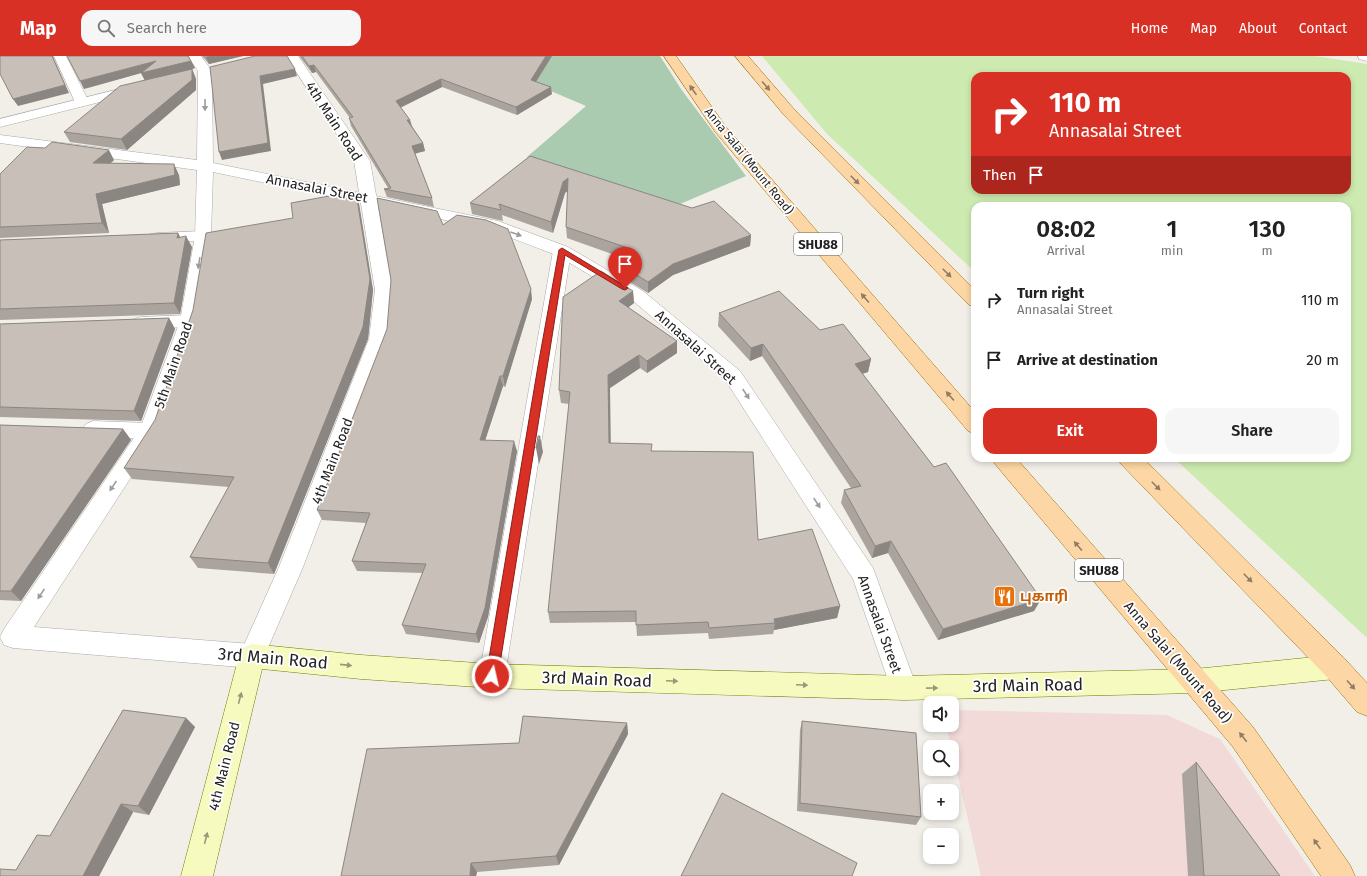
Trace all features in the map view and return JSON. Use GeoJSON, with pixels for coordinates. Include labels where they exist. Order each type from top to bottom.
{"type":"FeatureCollection","features":[{"type":"Feature","properties":{"kind":"main road","name":"Anna Salai (Mount Road)"},"geometry":{"type":"LineString","coordinates":[[670,56],[721,130],[971,421]]}},
{"type":"Feature","properties":{"kind":"main road"},"geometry":{"type":"LineString","coordinates":[[741,56],[789,112],[971,297]]}},
{"type":"Feature","properties":{"kind":"main road","name":"Anna Salai (Mount Road)"},"geometry":{"type":"LineString","coordinates":[[1006,462],[1243,737],[1339,876]]}},
{"type":"Feature","properties":{"kind":"main road"},"geometry":{"type":"LineString","coordinates":[[1133,462],[1335,667],[1367,703]]}},
{"type":"Feature","properties":{"kind":"main road","name":"3rd Main Road"},"geometry":{"type":"LineString","coordinates":[[252,656],[361,667],[492,676],[904,688],[1195,681],[1335,667]]}},
{"type":"Feature","properties":{"kind":"main road","name":"4th Main Road"},"geometry":{"type":"LineString","coordinates":[[197,876],[252,656]]}},
{"type":"Feature","properties":{"kind":"street"},"geometry":{"type":"LineString","coordinates":[[60,56],[82,102]]}},
{"type":"Feature","properties":{"kind":"street","name":"4th Main Road"},"geometry":{"type":"LineString","coordinates":[[252,656],[291,567],[379,339],[384,290],[370,199],[362,162],[292,56]]}},
{"type":"Feature","properties":{"kind":"street","name":"5th Main Road"},"geometry":{"type":"LineString","coordinates":[[6,636],[150,430],[190,322],[203,236],[205,166],[202,67]]}},
{"type":"Feature","properties":{"kind":"street"},"geometry":{"type":"LineString","coordinates":[[0,123],[151,85]]}},
{"type":"Feature","properties":{"kind":"street","name":"Annasalai Street"},"geometry":{"type":"LineString","coordinates":[[0,140],[205,166],[492,225],[562,250],[637,295],[734,376],[864,575],[904,688]]}},
{"type":"Feature","properties":{"kind":"street"},"geometry":{"type":"LineString","coordinates":[[141,239],[203,236]]}},
{"type":"Feature","properties":{"kind":"street"},"geometry":{"type":"LineString","coordinates":[[492,676],[562,250]]}},
{"type":"Feature","properties":{"kind":"street"},"geometry":{"type":"LineString","coordinates":[[126,323],[190,322]]}},
{"type":"Feature","properties":{"kind":"street"},"geometry":{"type":"LineString","coordinates":[[71,428],[150,430]]}},
{"type":"Feature","properties":{"kind":"street","name":"3rd Main Road"},"geometry":{"type":"LineString","coordinates":[[6,636],[252,656]]}},
{"type":"Feature","properties":{"kind":"shaded area"},"geometry":{"type":"Polygon","coordinates":[[[959,710],[1167,715],[1220,739],[1315,876],[981,876],[958,776],[959,740],[949,740],[948,732],[959,732],[959,710]]]}},
{"type":"Feature","properties":{"kind":"green space"},"geometry":{"type":"Polygon","coordinates":[[[508,56],[660,56],[681,89],[746,176],[680,204],[527,157],[586,106],[492,66],[508,56]]]}},
{"type":"Feature","properties":{"kind":"green space"},"geometry":{"type":"Polygon","coordinates":[[[762,56],[1315,56],[1367,64],[1367,638],[1178,462],[1351,462],[1351,202],[971,202],[971,268],[827,134],[762,56]]]}},
{"type":"Feature","properties":{"kind":"building"},"geometry":{"type":"Polygon","coordinates":[[[0,56],[52,56],[65,85],[13,99],[0,74],[0,56]]]}},
{"type":"Feature","properties":{"kind":"building"},"geometry":{"type":"Polygon","coordinates":[[[67,56],[188,56],[191,61],[141,73],[156,61],[80,81],[67,56]]]}},
{"type":"Feature","properties":{"kind":"building"},"geometry":{"type":"Polygon","coordinates":[[[255,56],[287,56],[295,69],[260,76],[268,143],[219,152],[210,67],[255,56]]]}},
{"type":"Feature","properties":{"kind":"building"},"geometry":{"type":"Polygon","coordinates":[[[302,56],[546,56],[531,80],[551,87],[516,107],[441,79],[396,101],[410,120],[407,120],[423,143],[412,146],[432,198],[384,189],[391,188],[349,118],[353,117],[314,65],[309,66],[302,56]]]}},
{"type":"Feature","properties":{"kind":"building"},"geometry":{"type":"Polygon","coordinates":[[[192,69],[192,80],[121,139],[64,132],[120,86],[192,69]]]}},
{"type":"Feature","properties":{"kind":"building"},"geometry":{"type":"Polygon","coordinates":[[[52,142],[109,150],[93,163],[174,164],[175,175],[96,194],[102,223],[0,227],[0,174],[27,147],[45,148],[52,142]]]}},
{"type":"Feature","properties":{"kind":"building"},"geometry":{"type":"Polygon","coordinates":[[[530,156],[692,208],[714,201],[751,235],[673,264],[648,282],[616,262],[634,250],[566,227],[568,178],[563,182],[551,222],[499,204],[501,210],[470,203],[530,156]]]}},
{"type":"Feature","properties":{"kind":"building"},"geometry":{"type":"Polygon","coordinates":[[[351,192],[356,193],[370,279],[363,327],[268,563],[190,557],[234,477],[124,468],[155,420],[193,310],[206,233],[293,218],[291,203],[351,192]]]}},
{"type":"Feature","properties":{"kind":"building"},"geometry":{"type":"Polygon","coordinates":[[[377,198],[437,211],[443,225],[457,215],[486,220],[508,229],[531,289],[503,376],[500,376],[480,440],[514,441],[485,608],[476,634],[402,625],[426,564],[352,561],[370,513],[317,510],[387,329],[391,280],[377,198]]]}},
{"type":"Feature","properties":{"kind":"building"},"geometry":{"type":"Polygon","coordinates":[[[178,233],[177,238],[186,236],[174,303],[0,309],[0,240],[178,233]]]}},
{"type":"Feature","properties":{"kind":"building"},"geometry":{"type":"Polygon","coordinates":[[[601,271],[633,291],[619,301],[677,341],[647,361],[639,355],[608,375],[609,443],[652,444],[651,451],[753,452],[758,540],[812,529],[840,606],[774,619],[775,623],[709,628],[708,622],[636,625],[636,611],[548,612],[570,392],[559,390],[563,297],[601,271]]]}},
{"type":"Feature","properties":{"kind":"building"},"geometry":{"type":"Polygon","coordinates":[[[779,291],[820,330],[843,324],[871,359],[855,364],[934,467],[946,463],[1041,599],[943,629],[891,541],[875,546],[844,490],[861,486],[763,344],[751,348],[719,313],[779,291]]]}},
{"type":"Feature","properties":{"kind":"building"},"geometry":{"type":"Polygon","coordinates":[[[169,318],[134,411],[0,407],[0,324],[169,318]]]}},
{"type":"Feature","properties":{"kind":"building"},"geometry":{"type":"Polygon","coordinates":[[[0,425],[123,429],[11,591],[0,591],[0,425]]]}},
{"type":"Feature","properties":{"kind":"building"},"geometry":{"type":"Polygon","coordinates":[[[538,436],[540,436],[536,448],[538,436]]]}},
{"type":"Feature","properties":{"kind":"building"},"geometry":{"type":"Polygon","coordinates":[[[123,710],[186,718],[138,806],[121,804],[83,876],[0,876],[0,869],[16,870],[37,835],[50,836],[123,710]]]}},
{"type":"Feature","properties":{"kind":"building"},"geometry":{"type":"Polygon","coordinates":[[[523,716],[627,723],[556,856],[471,863],[470,876],[341,876],[367,749],[519,743],[523,716]]]}},
{"type":"Feature","properties":{"kind":"building"},"geometry":{"type":"Polygon","coordinates":[[[802,721],[916,733],[921,817],[800,803],[802,721]]]}},
{"type":"Feature","properties":{"kind":"building"},"geometry":{"type":"Polygon","coordinates":[[[1196,762],[1280,876],[1204,876],[1196,762]]]}},
{"type":"Feature","properties":{"kind":"building"},"geometry":{"type":"Polygon","coordinates":[[[722,793],[857,863],[852,876],[681,876],[722,793]]]}},
{"type":"Feature","properties":{"kind":"place","name":"புகாரி"},"geometry":{"type":"Point","coordinates":[1005,596]}},
{"type":"Feature","properties":{"kind":"route"},"geometry":{"type":"LineString","coordinates":[[492,676],[562,250],[625,288]]}}]}
